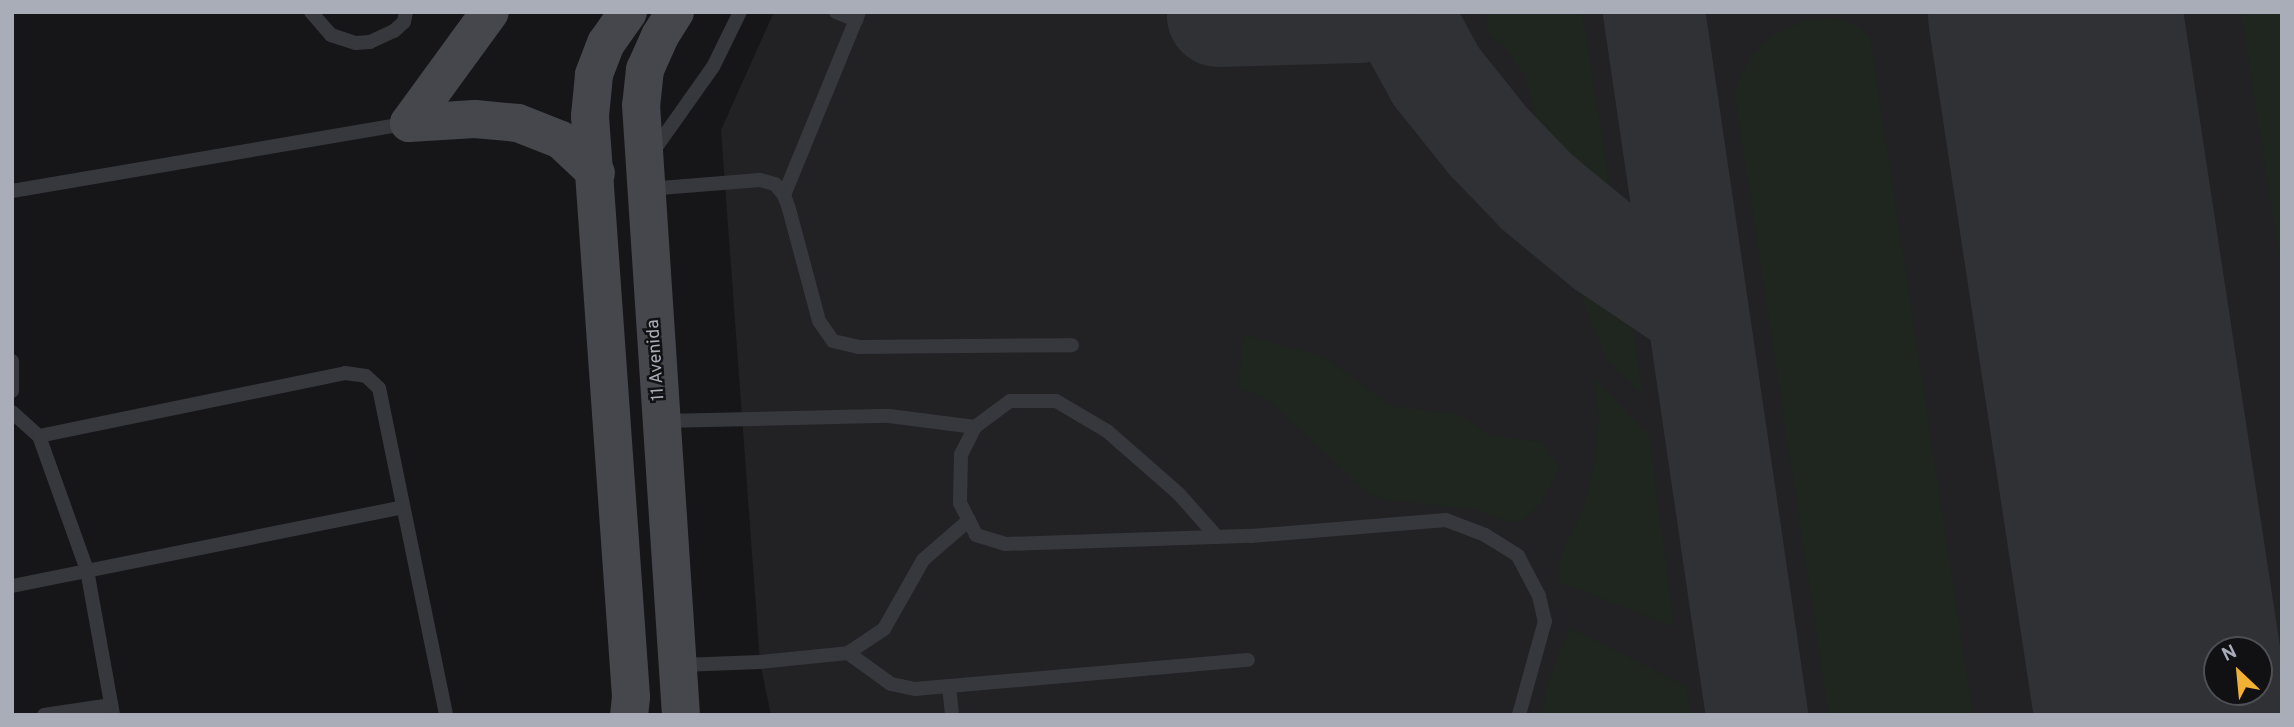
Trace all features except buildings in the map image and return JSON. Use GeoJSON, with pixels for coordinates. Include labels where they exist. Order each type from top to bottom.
{"type":"FeatureCollection","features":[{"type":"Feature","properties":{"kind":"main road"},"geometry":{"type":"LineString","coordinates":[[410,123],[490,12]]}},
{"type":"Feature","properties":{"kind":"main road"},"geometry":{"type":"LineString","coordinates":[[628,12],[606,43],[594,75],[590,116],[596,173],[630,706]]}},
{"type":"Feature","properties":{"kind":"main road","name":"11 Avenida"},"geometry":{"type":"LineString","coordinates":[[675,12],[645,69],[640,105],[681,715]]}},
{"type":"Feature","properties":{"kind":"main road"},"geometry":{"type":"LineString","coordinates":[[410,123],[475,119],[518,123],[561,140],[596,173]]}},
{"type":"Feature","properties":{"kind":"lane"},"geometry":{"type":"LineString","coordinates":[[310,12],[331,35],[356,43],[370,42],[394,31],[404,22],[406,12]]}},
{"type":"Feature","properties":{"kind":"lane"},"geometry":{"type":"LineString","coordinates":[[644,177],[713,67],[740,12]]}},
{"type":"Feature","properties":{"kind":"lane"},"geometry":{"type":"LineString","coordinates":[[784,195],[857,16],[836,12]]}},
{"type":"Feature","properties":{"kind":"lane"},"geometry":{"type":"LineString","coordinates":[[12,191],[410,123]]}},
{"type":"Feature","properties":{"kind":"lane"},"geometry":{"type":"LineString","coordinates":[[644,177],[760,180],[775,184],[784,195],[819,321],[833,341],[858,347],[1072,345]]}},
{"type":"Feature","properties":{"kind":"lane"},"geometry":{"type":"LineString","coordinates":[[12,361],[12,391]]}},
{"type":"Feature","properties":{"kind":"lane"},"geometry":{"type":"LineString","coordinates":[[39,436],[345,373],[366,376],[379,388],[446,715]]}},
{"type":"Feature","properties":{"kind":"lane"},"geometry":{"type":"LineString","coordinates":[[1217,537],[1179,494],[1107,431],[1056,401],[1010,401],[975,427],[961,454],[960,503],[976,535],[1005,544],[1217,537],[1446,520],[1485,534],[1518,556],[1539,596],[1545,621],[1519,715]]}},
{"type":"Feature","properties":{"kind":"lane"},"geometry":{"type":"LineString","coordinates":[[12,412],[39,436],[87,570],[112,710],[44,715]]}},
{"type":"Feature","properties":{"kind":"lane"},"geometry":{"type":"LineString","coordinates":[[662,421],[889,416],[975,427]]}},
{"type":"Feature","properties":{"kind":"lane"},"geometry":{"type":"LineString","coordinates":[[12,586],[403,507]]}},
{"type":"Feature","properties":{"kind":"lane"},"geometry":{"type":"LineString","coordinates":[[679,665],[760,662],[848,653],[884,629],[923,560],[969,520]]}},
{"type":"Feature","properties":{"kind":"lane"},"geometry":{"type":"LineString","coordinates":[[848,653],[891,684],[915,689],[1248,660]]}},
{"type":"Feature","properties":{"kind":"lane"},"geometry":{"type":"LineString","coordinates":[[949,686],[952,715]]}},
{"type":"Feature","properties":{"kind":"shaded area"},"geometry":{"type":"Polygon","coordinates":[[[774,12],[2282,12],[2282,715],[771,715],[760,662],[721,130],[774,12]]]}},
{"type":"Feature","properties":{"kind":"shaded area"},"geometry":{"type":"Polygon","coordinates":[[[1485,12],[1582,12],[1643,395],[1606,358],[1583,301],[1557,211],[1526,76],[1501,42],[1490,37],[1485,12]]]}},
{"type":"Feature","properties":{"kind":"shaded area"},"geometry":{"type":"Polygon","coordinates":[[[2241,12],[2282,12],[2282,275],[2241,12]]]}},
{"type":"Feature","properties":{"kind":"shaded area"},"geometry":{"type":"Polygon","coordinates":[[[1833,18],[1856,25],[1870,38],[1973,715],[1829,715],[1735,96],[1741,74],[1752,56],[1774,34],[1802,22],[1833,18]]]}},
{"type":"Feature","properties":{"kind":"shaded area"},"geometry":{"type":"Polygon","coordinates":[[[1244,335],[1324,357],[1390,406],[1457,414],[1491,436],[1542,442],[1559,467],[1541,503],[1524,519],[1511,523],[1473,509],[1384,500],[1366,491],[1268,399],[1238,388],[1244,335]]]}},
{"type":"Feature","properties":{"kind":"shaded area"},"geometry":{"type":"Polygon","coordinates":[[[1594,378],[1649,435],[1674,627],[1560,582],[1559,565],[1566,542],[1585,501],[1595,461],[1599,419],[1594,378]]]}},
{"type":"Feature","properties":{"kind":"shaded area"},"geometry":{"type":"Polygon","coordinates":[[[1570,628],[1687,687],[1691,715],[1542,715],[1548,681],[1570,628]]]}},
{"type":"Feature","properties":{"kind":"taxiway"},"geometry":{"type":"LineString","coordinates":[[1218,16],[1358,12]]}},
{"type":"Feature","properties":{"kind":"taxiway"},"geometry":{"type":"LineString","coordinates":[[1401,12],[1436,76],[1488,141],[1537,192],[1605,248],[1687,303],[1698,315]]}},
{"type":"Feature","properties":{"kind":"taxiway"},"geometry":{"type":"LineString","coordinates":[[1654,12],[1757,715]]}},
{"type":"Feature","properties":{"kind":"runway"},"geometry":{"type":"LineString","coordinates":[[2055,12],[2162,715]]}}]}
